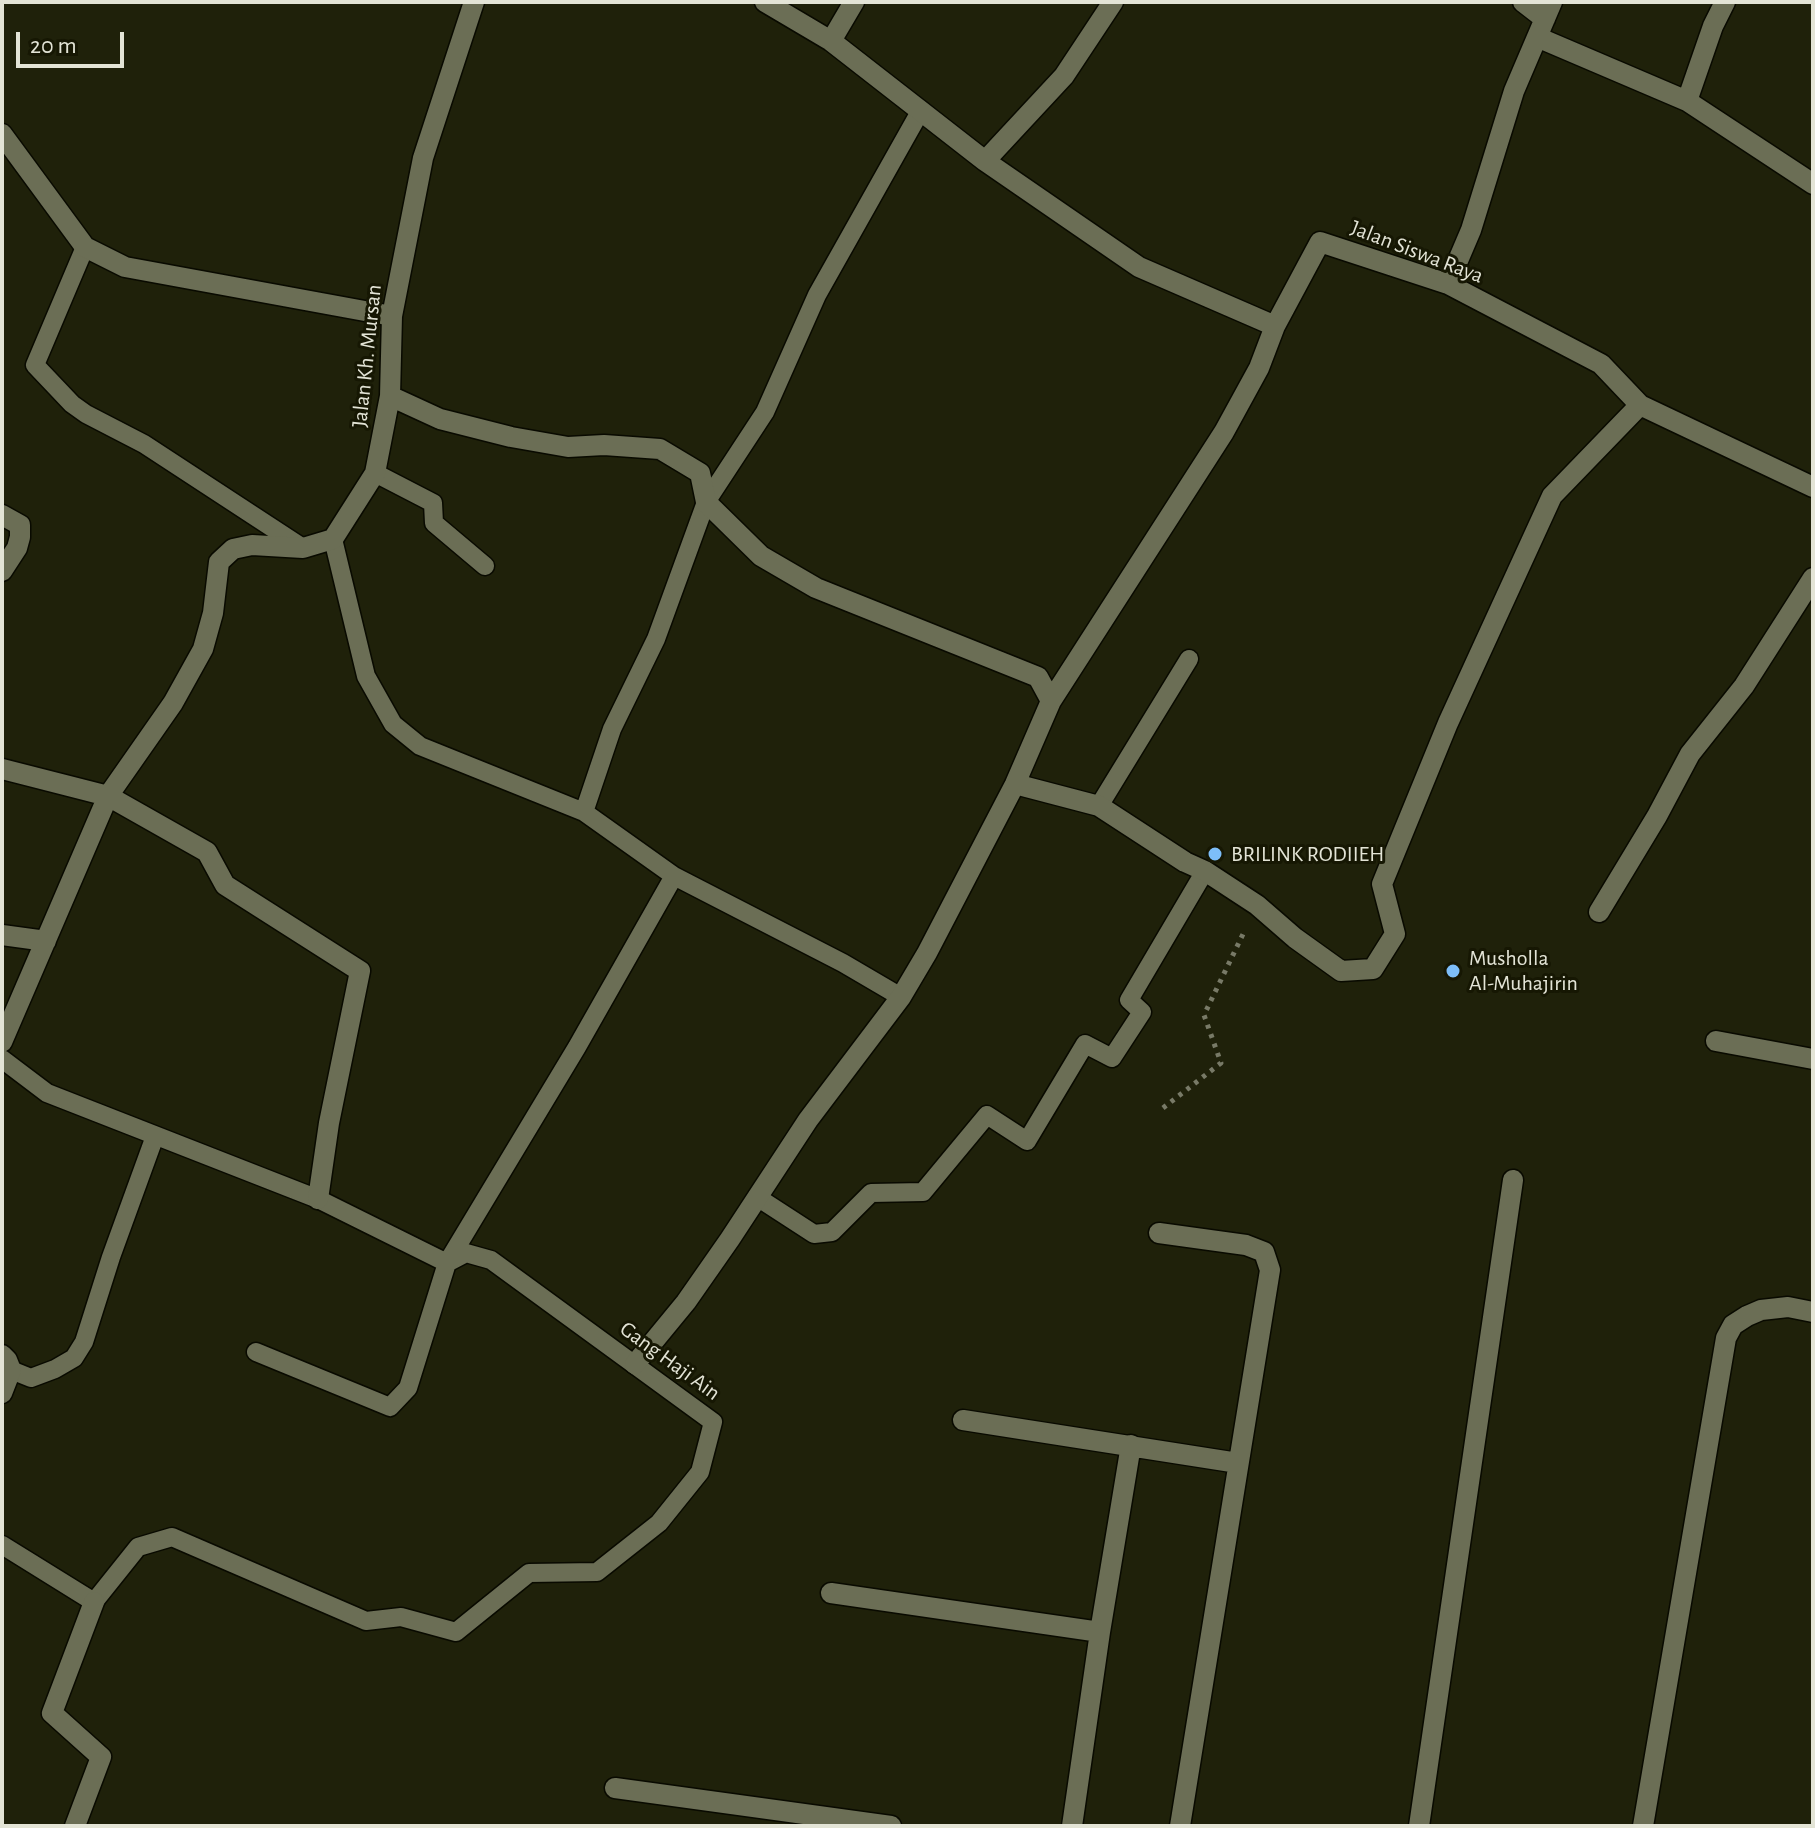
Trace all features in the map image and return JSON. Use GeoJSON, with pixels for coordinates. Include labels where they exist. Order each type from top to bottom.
{"type":"FeatureCollection","features":[{"type":"Feature","properties":{"kind":"street","name":"Jalan Kh. Mursan"},"geometry":{"type":"LineString","coordinates":[[333,539],[375,473],[390,396],[392,316],[423,158],[474,2]]}},
{"type":"Feature","properties":{"kind":"street"},"geometry":{"type":"LineString","coordinates":[[635,1364],[686,1302],[808,1120],[901,997],[1015,784],[1051,701],[1224,432],[1259,368],[1275,326],[1139,267],[985,161],[831,41],[765,2]]}},
{"type":"Feature","properties":{"kind":"street"},"geometry":{"type":"LineString","coordinates":[[831,41],[854,2]]}},
{"type":"Feature","properties":{"kind":"street"},"geometry":{"type":"LineString","coordinates":[[985,161],[1064,76],[1113,2]]}},
{"type":"Feature","properties":{"kind":"street"},"geometry":{"type":"LineString","coordinates":[[1523,2],[1545,19],[1687,101],[1813,184]]}},
{"type":"Feature","properties":{"kind":"street"},"geometry":{"type":"LineString","coordinates":[[1687,101],[1713,26],[1725,2]]}},
{"type":"Feature","properties":{"kind":"street"},"geometry":{"type":"LineString","coordinates":[[1448,284],[1471,230],[1514,91],[1545,19]]}},
{"type":"Feature","properties":{"kind":"street"},"geometry":{"type":"LineString","coordinates":[[2,134],[85,247],[125,267],[392,316]]}},
{"type":"Feature","properties":{"kind":"street","name":"Jalan Siswa Raya"},"geometry":{"type":"LineString","coordinates":[[1275,326],[1320,242],[1448,284],[1601,364],[1640,405],[1813,487]]}},
{"type":"Feature","properties":{"kind":"street"},"geometry":{"type":"LineString","coordinates":[[390,396],[440,419],[511,437],[568,447],[604,445],[660,449],[700,473],[706,502],[761,556],[816,588],[1038,677],[1051,701]]}},
{"type":"Feature","properties":{"kind":"street"},"geometry":{"type":"LineString","coordinates":[[1015,784],[1099,806],[1257,905],[1295,938],[1341,971],[1373,969],[1395,934],[1382,884],[1448,723],[1552,496],[1640,405]]}},
{"type":"Feature","properties":{"kind":"street"},"geometry":{"type":"LineString","coordinates":[[2,515],[20,525],[20,537],[17,548],[2,571]]}},
{"type":"Feature","properties":{"kind":"street"},"geometry":{"type":"LineString","coordinates":[[2,1042],[108,796],[173,703],[203,649],[213,613],[219,562],[233,549],[252,545],[303,548],[333,539]]}},
{"type":"Feature","properties":{"kind":"street"},"geometry":{"type":"LineString","coordinates":[[1599,912],[1690,754],[1744,686],[1813,578]]}},
{"type":"Feature","properties":{"kind":"street"},"geometry":{"type":"LineString","coordinates":[[2,769],[108,796],[207,852],[225,885],[360,971],[329,1123],[318,1199]]}},
{"type":"Feature","properties":{"kind":"street"},"geometry":{"type":"LineString","coordinates":[[2,935],[46,941]]}},
{"type":"Feature","properties":{"kind":"street"},"geometry":{"type":"LineString","coordinates":[[1716,1041],[1813,1059]]}},
{"type":"Feature","properties":{"kind":"street"},"geometry":{"type":"LineString","coordinates":[[1419,1826],[1513,1180]]}},
{"type":"Feature","properties":{"kind":"street"},"geometry":{"type":"LineString","coordinates":[[1159,1233],[1246,1245],[1264,1252],[1270,1270],[1180,1826]]}},
{"type":"Feature","properties":{"kind":"street"},"geometry":{"type":"LineString","coordinates":[[1643,1826],[1726,1338],[1733,1325],[1761,1310],[1788,1307],[1813,1312]]}},
{"type":"Feature","properties":{"kind":"street"},"geometry":{"type":"LineString","coordinates":[[2,1393],[7,1363]]}},
{"type":"Feature","properties":{"kind":"street"},"geometry":{"type":"LineString","coordinates":[[963,1420],[1238,1463]]}},
{"type":"Feature","properties":{"kind":"street"},"geometry":{"type":"LineString","coordinates":[[1072,1826],[1131,1445]]}},
{"type":"Feature","properties":{"kind":"street"},"geometry":{"type":"LineString","coordinates":[[831,1593],[1100,1632]]}},
{"type":"Feature","properties":{"kind":"street"},"geometry":{"type":"LineString","coordinates":[[75,1826],[101,1757],[52,1713],[94,1602]]}},
{"type":"Feature","properties":{"kind":"street"},"geometry":{"type":"LineString","coordinates":[[615,1788],[891,1826]]}},
{"type":"Feature","properties":{"kind":"lane"},"geometry":{"type":"LineString","coordinates":[[584,812],[612,729],[656,639],[706,502],[765,412],[817,295],[921,110]]}},
{"type":"Feature","properties":{"kind":"lane"},"geometry":{"type":"LineString","coordinates":[[85,247],[35,365],[72,404],[86,414],[144,444],[303,548]]}},
{"type":"Feature","properties":{"kind":"lane"},"geometry":{"type":"LineString","coordinates":[[375,473],[433,503],[434,523],[485,566]]}},
{"type":"Feature","properties":{"kind":"lane"},"geometry":{"type":"LineString","coordinates":[[333,539],[366,676],[393,724],[420,746],[584,812],[674,876],[843,963],[901,997]]}},
{"type":"Feature","properties":{"kind":"lane"},"geometry":{"type":"LineString","coordinates":[[1099,806],[1189,659]]}},
{"type":"Feature","properties":{"kind":"lane"},"geometry":{"type":"LineString","coordinates":[[757,1197],[814,1234],[832,1232],[871,1193],[923,1192],[987,1115],[1027,1141],[1085,1044],[1112,1058],[1142,1012],[1129,1000],[1205,871]]}},
{"type":"Feature","properties":{"kind":"lane"},"geometry":{"type":"LineString","coordinates":[[256,1352],[390,1407],[408,1388],[447,1263],[577,1047],[674,876]]}},
{"type":"Feature","properties":{"kind":"lane"},"geometry":{"type":"LineString","coordinates":[[2,1059],[47,1093],[318,1199],[447,1263]]}},
{"type":"Feature","properties":{"kind":"lane"},"geometry":{"type":"LineString","coordinates":[[7,1363],[31,1378],[74,1358],[84,1342],[155,1136]]}},
{"type":"Feature","properties":{"kind":"lane","name":"Gang Haji Ain"},"geometry":{"type":"LineString","coordinates":[[94,1602],[138,1547],[172,1537],[366,1621],[401,1617],[456,1632],[529,1573],[597,1572],[659,1523],[700,1472],[713,1422],[491,1260],[466,1253],[447,1263]]}},
{"type":"Feature","properties":{"kind":"lane"},"geometry":{"type":"LineString","coordinates":[[2,1545],[94,1602]]}},
{"type":"Feature","properties":{"kind":"path"},"geometry":{"type":"LineString","coordinates":[[1163,1108],[1221,1063],[1204,1015],[1257,905]]}},
{"type":"Feature","properties":{"kind":"place","name":"BRILINK RODIIEH"},"geometry":{"type":"Point","coordinates":[1215,854]}},
{"type":"Feature","properties":{"kind":"place","name":"Musholla Al-Muhajirin"},"geometry":{"type":"Point","coordinates":[1453,971]}}]}
